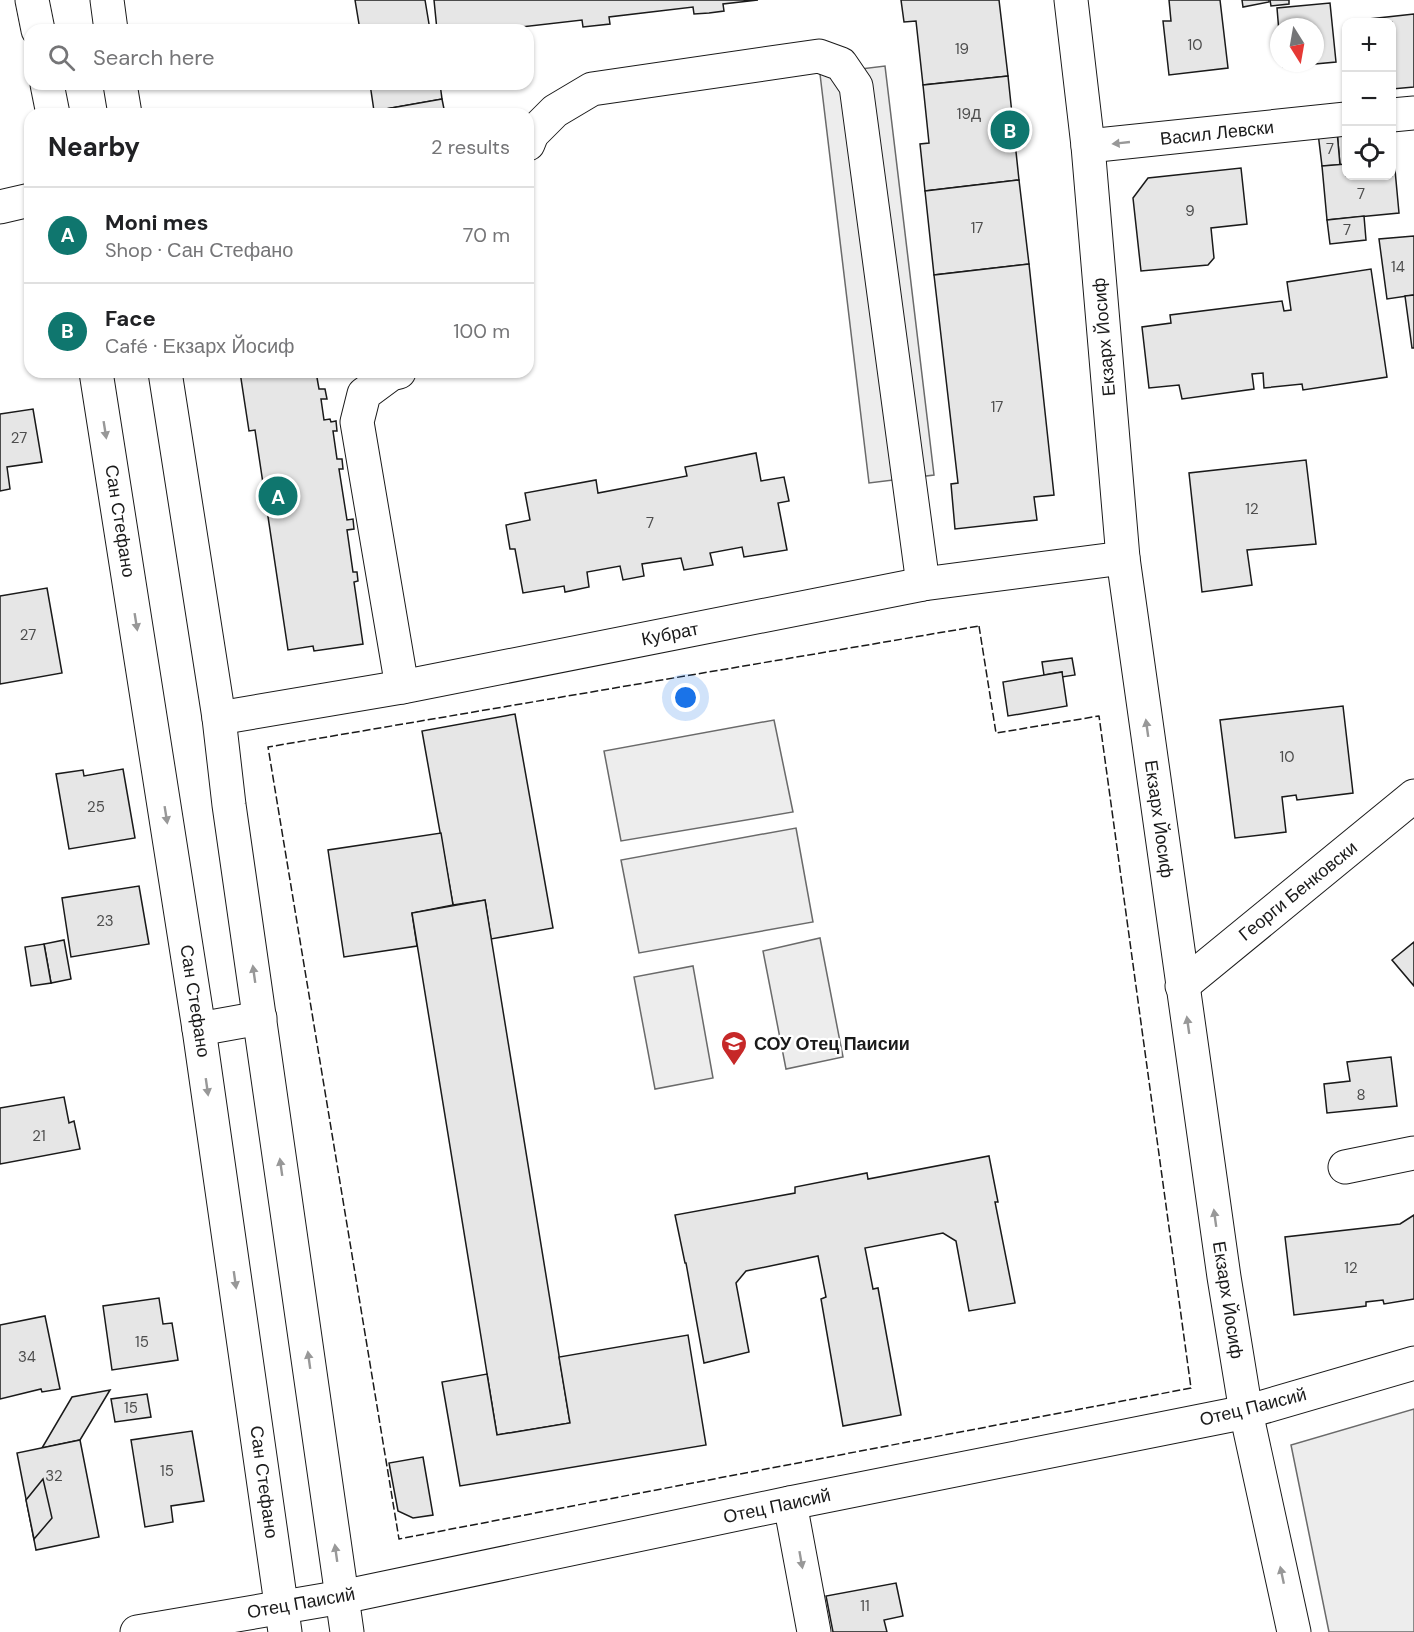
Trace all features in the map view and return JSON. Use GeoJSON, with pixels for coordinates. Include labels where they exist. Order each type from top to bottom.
{"type":"FeatureCollection","features":[{"type":"Feature","properties":{"kind":"street"},"geometry":{"type":"LineString","coordinates":[[33,0],[37,24]]}},
{"type":"Feature","properties":{"kind":"street"},"geometry":{"type":"LineString","coordinates":[[107,0],[110,24]]}},
{"type":"Feature","properties":{"kind":"street","name":"Екзарх Йосиф"},"geometry":{"type":"LineString","coordinates":[[1071,0],[1088,146],[1123,558],[1224,1277],[1246,1412],[1294,1632]]}},
{"type":"Feature","properties":{"kind":"street"},"geometry":{"type":"LineString","coordinates":[[534,132],[555,111],[592,89],[819,56],[841,64],[856,86],[923,584]]}},
{"type":"Feature","properties":{"kind":"street"},"geometry":{"type":"LineString","coordinates":[[48,90],[52,108]]}},
{"type":"Feature","properties":{"kind":"street"},"geometry":{"type":"LineString","coordinates":[[121,90],[123,108]]}},
{"type":"Feature","properties":{"kind":"street"},"geometry":{"type":"LineString","coordinates":[[1396,115],[1414,113]]}},
{"type":"Feature","properties":{"kind":"street","name":"Васил Левски"},"geometry":{"type":"LineString","coordinates":[[1088,146],[1342,120]]}},
{"type":"Feature","properties":{"kind":"street"},"geometry":{"type":"LineString","coordinates":[[0,207],[24,201]]}},
{"type":"Feature","properties":{"kind":"street","name":"Сан Стефано"},"geometry":{"type":"LineString","coordinates":[[97,378],[199,1029],[284,1619]]}},
{"type":"Feature","properties":{"kind":"street"},"geometry":{"type":"LineString","coordinates":[[166,378],[219,718],[229,804],[347,1632]]}},
{"type":"Feature","properties":{"kind":"street"},"geometry":{"type":"LineString","coordinates":[[386,378],[364,394],[357,422],[402,687]]}},
{"type":"Feature","properties":{"kind":"street","name":"Кубрат"},"geometry":{"type":"LineString","coordinates":[[219,718],[402,687],[923,584],[1123,558]]}},
{"type":"Feature","properties":{"kind":"street","name":"Георги Бенковски"},"geometry":{"type":"LineString","coordinates":[[1182,986],[1414,796]]}},
{"type":"Feature","properties":{"kind":"street"},"geometry":{"type":"LineString","coordinates":[[199,1029],[260,1018]]}},
{"type":"Feature","properties":{"kind":"street"},"geometry":{"type":"LineString","coordinates":[[1345,1167],[1414,1153]]}},
{"type":"Feature","properties":{"kind":"street","name":"Отец Паисий"},"geometry":{"type":"LineString","coordinates":[[137,1632],[284,1619],[342,1597],[790,1503],[1246,1412],[1414,1363]]}},
{"type":"Feature","properties":{"kind":"street"},"geometry":{"type":"LineString","coordinates":[[790,1503],[814,1632]]}},
{"type":"Feature","properties":{"kind":"shaded area"},"geometry":{"type":"Polygon","coordinates":[[[885,66],[934,475],[869,483],[820,74],[885,66]]]}},
{"type":"Feature","properties":{"kind":"shaded area"},"geometry":{"type":"Polygon","coordinates":[[[774,720],[793,812],[621,841],[604,751],[774,720]]]}},
{"type":"Feature","properties":{"kind":"shaded area"},"geometry":{"type":"Polygon","coordinates":[[[796,828],[813,922],[639,953],[621,860],[796,828]]]}},
{"type":"Feature","properties":{"kind":"shaded area"},"geometry":{"type":"Polygon","coordinates":[[[820,938],[843,1057],[786,1069],[763,951],[820,938]]]}},
{"type":"Feature","properties":{"kind":"shaded area"},"geometry":{"type":"Polygon","coordinates":[[[693,966],[713,1078],[655,1089],[634,977],[693,966]]]}},
{"type":"Feature","properties":{"kind":"shaded area"},"geometry":{"type":"Polygon","coordinates":[[[1414,1409],[1414,1632],[1329,1632],[1291,1445],[1414,1409]]]}},
{"type":"Feature","properties":{"kind":"building"},"geometry":{"type":"Polygon","coordinates":[[[355,0],[425,0],[429,24],[359,24],[355,0]]]}},
{"type":"Feature","properties":{"kind":"building"},"geometry":{"type":"Polygon","coordinates":[[[434,0],[758,0],[723,4],[724,11],[709,13],[694,14],[693,7],[609,17],[610,24],[583,27],[582,20],[534,26],[436,24],[434,0]]]}},
{"type":"Feature","properties":{"kind":"building"},"geometry":{"type":"Polygon","coordinates":[[[901,0],[999,0],[1008,76],[923,85],[916,21],[904,22],[901,0]]]}},
{"type":"Feature","properties":{"kind":"building"},"geometry":{"type":"Polygon","coordinates":[[[1169,0],[1220,0],[1228,68],[1169,75],[1163,21],[1171,21],[1169,0]]]}},
{"type":"Feature","properties":{"kind":"building"},"geometry":{"type":"Polygon","coordinates":[[[1242,0],[1269,0],[1269,2],[1243,7],[1242,0]]]}},
{"type":"Feature","properties":{"kind":"building"},"geometry":{"type":"Polygon","coordinates":[[[1270,0],[1289,0],[1289,4],[1271,6],[1270,0]]]}},
{"type":"Feature","properties":{"kind":"building"},"geometry":{"type":"Polygon","coordinates":[[[1330,3],[1336,62],[1324,63],[1324,18],[1278,18],[1277,8],[1330,3]]]}},
{"type":"Feature","properties":{"kind":"building"},"geometry":{"type":"Polygon","coordinates":[[[1414,14],[1414,87],[1396,89],[1396,18],[1378,18],[1414,14]]]}},
{"type":"Feature","properties":{"kind":"building"},"geometry":{"type":"Polygon","coordinates":[[[1008,76],[1019,180],[925,191],[920,144],[929,143],[923,85],[1008,76]]]}},
{"type":"Feature","properties":{"kind":"building"},"geometry":{"type":"Polygon","coordinates":[[[371,90],[441,90],[442,99],[391,108],[374,108],[371,90]]]}},
{"type":"Feature","properties":{"kind":"building"},"geometry":{"type":"Polygon","coordinates":[[[442,99],[444,108],[391,108],[442,99]]]}},
{"type":"Feature","properties":{"kind":"building"},"geometry":{"type":"Polygon","coordinates":[[[1342,130],[1342,165],[1340,165],[1337,131],[1342,130]]]}},
{"type":"Feature","properties":{"kind":"building"},"geometry":{"type":"Polygon","coordinates":[[[1337,131],[1340,165],[1322,166],[1318,133],[1337,131]]]}},
{"type":"Feature","properties":{"kind":"building"},"geometry":{"type":"Polygon","coordinates":[[[1342,164],[1342,180],[1396,180],[1399,213],[1327,220],[1322,166],[1342,164]]]}},
{"type":"Feature","properties":{"kind":"building"},"geometry":{"type":"Polygon","coordinates":[[[1241,168],[1247,224],[1211,228],[1214,258],[1208,265],[1141,271],[1133,198],[1148,178],[1241,168]]]}},
{"type":"Feature","properties":{"kind":"building"},"geometry":{"type":"Polygon","coordinates":[[[1019,180],[1029,264],[934,275],[925,191],[1019,180]]]}},
{"type":"Feature","properties":{"kind":"building"},"geometry":{"type":"Polygon","coordinates":[[[1364,216],[1366,240],[1330,244],[1327,220],[1364,216]]]}},
{"type":"Feature","properties":{"kind":"building"},"geometry":{"type":"Polygon","coordinates":[[[1414,236],[1414,295],[1387,299],[1379,239],[1414,236]]]}},
{"type":"Feature","properties":{"kind":"building"},"geometry":{"type":"Polygon","coordinates":[[[1029,264],[1054,495],[1034,497],[1037,520],[955,529],[951,484],[958,483],[934,275],[1029,264]]]}},
{"type":"Feature","properties":{"kind":"building"},"geometry":{"type":"Polygon","coordinates":[[[1371,269],[1387,377],[1303,390],[1302,384],[1264,388],[1263,373],[1252,374],[1254,389],[1182,399],[1179,385],[1149,388],[1142,327],[1171,323],[1170,315],[1282,301],[1284,311],[1291,310],[1287,282],[1371,269]]]}},
{"type":"Feature","properties":{"kind":"building"},"geometry":{"type":"Polygon","coordinates":[[[1414,295],[1414,348],[1412,348],[1405,296],[1414,295]]]}},
{"type":"Feature","properties":{"kind":"building"},"geometry":{"type":"Polygon","coordinates":[[[241,378],[317,378],[319,389],[325,389],[327,399],[321,399],[324,420],[336,421],[337,431],[333,431],[337,459],[342,459],[343,469],[339,469],[347,520],[353,519],[354,529],[347,530],[353,572],[357,572],[358,581],[354,582],[363,644],[314,651],[313,646],[288,650],[255,430],[249,431],[241,378]]]}},
{"type":"Feature","properties":{"kind":"building"},"geometry":{"type":"Polygon","coordinates":[[[33,409],[42,462],[7,467],[10,489],[0,491],[0,414],[33,409]]]}},
{"type":"Feature","properties":{"kind":"building"},"geometry":{"type":"Polygon","coordinates":[[[756,453],[761,481],[784,477],[789,501],[778,503],[787,550],[744,557],[742,547],[710,553],[713,565],[684,570],[681,558],[642,564],[644,576],[623,580],[620,566],[587,572],[589,587],[565,592],[564,586],[523,593],[515,549],[510,549],[506,525],[530,520],[525,493],[596,480],[598,493],[687,476],[685,467],[756,453]]]}},
{"type":"Feature","properties":{"kind":"building"},"geometry":{"type":"Polygon","coordinates":[[[1306,460],[1316,544],[1247,550],[1252,585],[1202,592],[1189,473],[1306,460]]]}},
{"type":"Feature","properties":{"kind":"building"},"geometry":{"type":"Polygon","coordinates":[[[47,588],[62,673],[0,684],[0,596],[47,588]]]}},
{"type":"Feature","properties":{"kind":"building"},"geometry":{"type":"Polygon","coordinates":[[[1072,658],[1075,675],[1062,677],[1062,672],[1044,675],[1042,662],[1072,658]]]}},
{"type":"Feature","properties":{"kind":"building"},"geometry":{"type":"Polygon","coordinates":[[[1062,672],[1067,706],[1008,716],[1003,682],[1062,672]]]}},
{"type":"Feature","properties":{"kind":"building"},"geometry":{"type":"Polygon","coordinates":[[[1343,706],[1353,793],[1297,800],[1296,795],[1282,797],[1286,832],[1235,838],[1220,720],[1343,706]]]}},
{"type":"Feature","properties":{"kind":"building"},"geometry":{"type":"Polygon","coordinates":[[[515,714],[553,928],[491,939],[485,900],[453,905],[422,731],[515,714]]]}},
{"type":"Feature","properties":{"kind":"building"},"geometry":{"type":"Polygon","coordinates":[[[123,769],[135,838],[69,849],[56,774],[83,770],[84,776],[123,769]]]}},
{"type":"Feature","properties":{"kind":"building"},"geometry":{"type":"Polygon","coordinates":[[[441,833],[453,905],[412,913],[417,946],[344,957],[328,850],[441,833]]]}},
{"type":"Feature","properties":{"kind":"building"},"geometry":{"type":"Polygon","coordinates":[[[139,886],[149,944],[71,957],[62,898],[139,886]]]}},
{"type":"Feature","properties":{"kind":"building"},"geometry":{"type":"Polygon","coordinates":[[[485,900],[570,1423],[497,1435],[412,913],[485,900]]]}},
{"type":"Feature","properties":{"kind":"building"},"geometry":{"type":"Polygon","coordinates":[[[64,940],[71,979],[51,983],[44,944],[64,940]]]}},
{"type":"Feature","properties":{"kind":"building"},"geometry":{"type":"Polygon","coordinates":[[[1414,942],[1414,986],[1392,960],[1414,942]]]}},
{"type":"Feature","properties":{"kind":"building"},"geometry":{"type":"Polygon","coordinates":[[[44,944],[51,983],[31,986],[25,947],[44,944]]]}},
{"type":"Feature","properties":{"kind":"building"},"geometry":{"type":"Polygon","coordinates":[[[1391,1057],[1397,1106],[1327,1113],[1324,1084],[1350,1081],[1347,1062],[1391,1057]]]}},
{"type":"Feature","properties":{"kind":"building"},"geometry":{"type":"Polygon","coordinates":[[[64,1097],[69,1123],[74,1121],[80,1149],[0,1164],[0,1108],[64,1097]]]}},
{"type":"Feature","properties":{"kind":"building"},"geometry":{"type":"Polygon","coordinates":[[[989,1156],[998,1202],[995,1202],[1015,1303],[969,1311],[956,1241],[943,1233],[865,1248],[873,1289],[878,1288],[901,1415],[843,1426],[821,1299],[826,1297],[818,1256],[746,1271],[736,1283],[749,1352],[704,1363],[675,1215],[795,1193],[795,1187],[867,1173],[868,1179],[989,1156]]]}},
{"type":"Feature","properties":{"kind":"building"},"geometry":{"type":"Polygon","coordinates":[[[1414,1215],[1414,1299],[1384,1304],[1383,1300],[1366,1302],[1366,1306],[1294,1315],[1285,1237],[1400,1224],[1414,1215]]]}},
{"type":"Feature","properties":{"kind":"building"},"geometry":{"type":"Polygon","coordinates":[[[159,1298],[163,1324],[172,1323],[178,1360],[112,1370],[103,1306],[159,1298]]]}},
{"type":"Feature","properties":{"kind":"building"},"geometry":{"type":"Polygon","coordinates":[[[45,1316],[60,1389],[42,1392],[41,1389],[0,1399],[0,1325],[45,1316]]]}},
{"type":"Feature","properties":{"kind":"building"},"geometry":{"type":"Polygon","coordinates":[[[688,1335],[706,1445],[460,1486],[442,1382],[487,1374],[497,1435],[570,1423],[559,1357],[688,1335]]]}},
{"type":"Feature","properties":{"kind":"building"},"geometry":{"type":"Polygon","coordinates":[[[110,1390],[80,1440],[42,1448],[72,1397],[110,1390]]]}},
{"type":"Feature","properties":{"kind":"building"},"geometry":{"type":"Polygon","coordinates":[[[147,1394],[151,1417],[115,1422],[111,1399],[147,1394]]]}},
{"type":"Feature","properties":{"kind":"building"},"geometry":{"type":"Polygon","coordinates":[[[192,1431],[204,1501],[171,1506],[173,1522],[145,1527],[131,1440],[192,1431]]]}},
{"type":"Feature","properties":{"kind":"building"},"geometry":{"type":"Polygon","coordinates":[[[80,1440],[99,1537],[36,1550],[17,1453],[80,1440]]]}},
{"type":"Feature","properties":{"kind":"building"},"geometry":{"type":"Polygon","coordinates":[[[423,1457],[433,1515],[413,1518],[398,1511],[389,1463],[423,1457]]]}},
{"type":"Feature","properties":{"kind":"building"},"geometry":{"type":"Polygon","coordinates":[[[43,1479],[52,1518],[34,1539],[26,1500],[43,1479]]]}},
{"type":"Feature","properties":{"kind":"building"},"geometry":{"type":"Polygon","coordinates":[[[896,1583],[903,1616],[884,1620],[887,1632],[833,1632],[826,1596],[896,1583]]]}},
{"type":"Feature","properties":{"kind":"fence"},"geometry":{"type":"LineString","coordinates":[[979,626],[996,733],[1099,716],[1191,1388],[399,1539],[268,747],[979,626]]}},
{"type":"Feature","properties":{"kind":"place","name":"Face"},"geometry":{"type":"Point","coordinates":[1010,130]}},
{"type":"Feature","properties":{"kind":"place","name":"Moni mes"},"geometry":{"type":"Point","coordinates":[278,496]}},
{"type":"Feature","properties":{"kind":"place","name":"СОУ Отец Паисии"},"geometry":{"type":"Point","coordinates":[734,1067]}}]}
